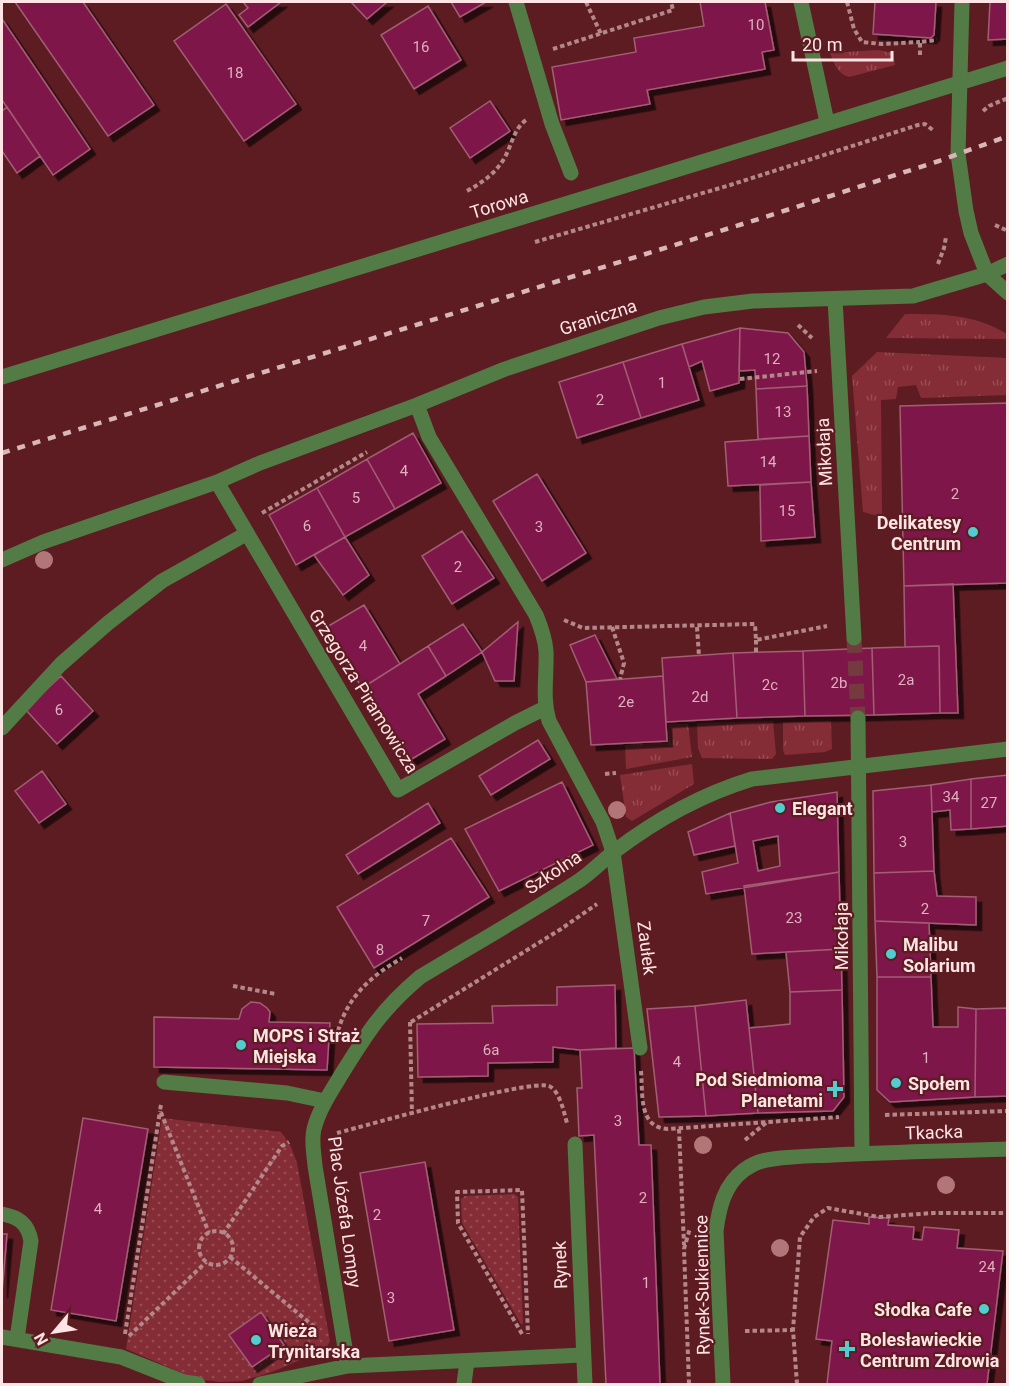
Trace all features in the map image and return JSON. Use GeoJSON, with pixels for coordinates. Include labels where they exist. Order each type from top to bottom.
{"type":"FeatureCollection","features":[{"type":"Feature","properties":{"kind":"street"},"geometry":{"type":"LineString","coordinates":[[516,2],[552,124],[571,173]]}},
{"type":"Feature","properties":{"kind":"street"},"geometry":{"type":"LineString","coordinates":[[801,2],[827,122]]}},
{"type":"Feature","properties":{"kind":"street"},"geometry":{"type":"LineString","coordinates":[[962,2],[958,154],[966,211],[971,233],[987,274],[1008,293]]}},
{"type":"Feature","properties":{"kind":"street","name":"Torowa"},"geometry":{"type":"LineString","coordinates":[[2,377],[1008,68]]}},
{"type":"Feature","properties":{"kind":"street","name":"Graniczna"},"geometry":{"type":"LineString","coordinates":[[2,560],[43,542],[217,482],[260,463],[417,405],[505,369],[659,318],[704,307],[753,301],[914,296],[987,274],[1008,264]]}},
{"type":"Feature","properties":{"kind":"street","name":"Mikołaja"},"geometry":{"type":"LineString","coordinates":[[835,299],[854,638]]}},
{"type":"Feature","properties":{"kind":"street"},"geometry":{"type":"LineString","coordinates":[[417,405],[438,452],[536,615],[546,649],[545,708],[555,735],[603,822],[613,852]]}},
{"type":"Feature","properties":{"kind":"street","name":"Grzegorza Piramowicza"},"geometry":{"type":"LineString","coordinates":[[217,482],[398,790],[545,708]]}},
{"type":"Feature","properties":{"kind":"street"},"geometry":{"type":"LineString","coordinates":[[2,728],[61,664],[108,623],[162,581],[246,534]]}},
{"type":"Feature","properties":{"kind":"street","name":"Mikołaja"},"geometry":{"type":"LineString","coordinates":[[858,718],[862,1154]]}},
{"type":"Feature","properties":{"kind":"street","name":"Szkolna"},"geometry":{"type":"LineString","coordinates":[[325,1101],[369,1030],[399,994],[420,977],[582,878],[613,852],[691,802],[752,779],[1008,748]]}},
{"type":"Feature","properties":{"kind":"street","name":"Zaułek"},"geometry":{"type":"LineString","coordinates":[[613,852],[620,890],[639,1048]]}},
{"type":"Feature","properties":{"kind":"street"},"geometry":{"type":"LineString","coordinates":[[164,1082],[287,1093],[325,1101]]}},
{"type":"Feature","properties":{"kind":"street","name":"Plac Józefa Lompy"},"geometry":{"type":"LineString","coordinates":[[325,1101],[312,1137],[348,1366]]}},
{"type":"Feature","properties":{"kind":"street","name":"Rynek"},"geometry":{"type":"LineString","coordinates":[[575,1144],[585,1384]]}},
{"type":"Feature","properties":{"kind":"street","name":"Tkacka"},"geometry":{"type":"LineString","coordinates":[[862,1154],[1008,1149]]}},
{"type":"Feature","properties":{"kind":"street","name":"Rynek-Sukiennice"},"geometry":{"type":"LineString","coordinates":[[723,1384],[717,1231],[719,1209],[733,1180],[757,1162],[862,1154]]}},
{"type":"Feature","properties":{"kind":"street"},"geometry":{"type":"LineString","coordinates":[[2,1214],[19,1219],[26,1225],[31,1240],[9,1338],[121,1357],[184,1382],[198,1384]]}},
{"type":"Feature","properties":{"kind":"street"},"geometry":{"type":"LineString","coordinates":[[260,1384],[348,1366],[583,1355]]}},
{"type":"Feature","properties":{"kind":"street"},"geometry":{"type":"LineString","coordinates":[[464,1384],[467,1360]]}},
{"type":"Feature","properties":{"kind":"path"},"geometry":{"type":"LineString","coordinates":[[586,2],[601,34]]}},
{"type":"Feature","properties":{"kind":"path"},"geometry":{"type":"LineString","coordinates":[[532,55],[673,10],[671,2]]}},
{"type":"Feature","properties":{"kind":"path"},"geometry":{"type":"LineString","coordinates":[[847,2],[854,29],[862,42],[882,44],[933,42],[940,35]]}},
{"type":"Feature","properties":{"kind":"path"},"geometry":{"type":"LineString","coordinates":[[920,42],[920,55]]}},
{"type":"Feature","properties":{"kind":"path"},"geometry":{"type":"LineString","coordinates":[[467,191],[489,178],[505,157],[520,125],[546,104]]}},
{"type":"Feature","properties":{"kind":"path"},"geometry":{"type":"LineString","coordinates":[[918,125],[930,126],[936,139]]}},
{"type":"Feature","properties":{"kind":"path"},"geometry":{"type":"LineString","coordinates":[[936,267],[944,248],[946,229]]}},
{"type":"Feature","properties":{"kind":"path"},"geometry":{"type":"LineString","coordinates":[[795,323],[816,343]]}},
{"type":"Feature","properties":{"kind":"path"},"geometry":{"type":"LineString","coordinates":[[740,380],[820,371]]}},
{"type":"Feature","properties":{"kind":"path"},"geometry":{"type":"LineString","coordinates":[[258,518],[265,510],[374,448]]}},
{"type":"Feature","properties":{"kind":"path"},"geometry":{"type":"LineString","coordinates":[[554,616],[583,628],[755,624],[756,653]]}},
{"type":"Feature","properties":{"kind":"path"},"geometry":{"type":"LineString","coordinates":[[756,640],[827,626]]}},
{"type":"Feature","properties":{"kind":"path"},"geometry":{"type":"LineString","coordinates":[[612,627],[624,663],[620,679]]}},
{"type":"Feature","properties":{"kind":"path"},"geometry":{"type":"LineString","coordinates":[[697,627],[699,656]]}},
{"type":"Feature","properties":{"kind":"path"},"geometry":{"type":"LineString","coordinates":[[600,774],[616,773]]}},
{"type":"Feature","properties":{"kind":"path"},"geometry":{"type":"LineString","coordinates":[[403,1028],[596,905]]}},
{"type":"Feature","properties":{"kind":"path"},"geometry":{"type":"LineString","coordinates":[[233,986],[276,994]]}},
{"type":"Feature","properties":{"kind":"path"},"geometry":{"type":"LineString","coordinates":[[410,1022],[412,1113]]}},
{"type":"Feature","properties":{"kind":"path"},"geometry":{"type":"LineString","coordinates":[[639,1048],[644,1108],[647,1117],[655,1127],[679,1129],[850,1116]]}},
{"type":"Feature","properties":{"kind":"path"},"geometry":{"type":"LineString","coordinates":[[164,1082],[124,1341],[206,1262]]}},
{"type":"Feature","properties":{"kind":"path"},"geometry":{"type":"LineString","coordinates":[[223,1234],[282,1146],[288,1143],[502,1091],[548,1085],[558,1096],[575,1144]]}},
{"type":"Feature","properties":{"kind":"path"},"geometry":{"type":"LineString","coordinates":[[160,1110],[208,1233]]}},
{"type":"Feature","properties":{"kind":"path"},"geometry":{"type":"LineString","coordinates":[[884,1115],[1008,1111]]}},
{"type":"Feature","properties":{"kind":"path"},"geometry":{"type":"LineString","coordinates":[[336,1133],[338,1126]]}},
{"type":"Feature","properties":{"kind":"path"},"geometry":{"type":"LineString","coordinates":[[679,1129],[684,1249]]}},
{"type":"Feature","properties":{"kind":"path"},"geometry":{"type":"LineString","coordinates":[[528,1334],[522,1190],[457,1192],[458,1223],[522,1334],[528,1334],[539,1333]]}},
{"type":"Feature","properties":{"kind":"path"},"geometry":{"type":"LineString","coordinates":[[797,1384],[793,1330],[800,1237],[814,1217],[828,1208],[879,1216],[933,1212],[1008,1213]]}},
{"type":"Feature","properties":{"kind":"path"},"geometry":{"type":"LineString","coordinates":[[208,1233],[223,1234],[231,1241],[230,1257],[222,1264],[206,1262],[200,1254],[199,1245],[208,1233]]}},
{"type":"Feature","properties":{"kind":"green space"},"geometry":{"type":"Polygon","coordinates":[[[878,50],[893,53],[895,65],[849,77],[839,71],[830,53],[878,50]]]}},
{"type":"Feature","properties":{"kind":"green space"},"geometry":{"type":"Polygon","coordinates":[[[905,314],[945,315],[970,319],[995,327],[1007,334],[1007,339],[886,338],[905,314]]]}},
{"type":"Feature","properties":{"kind":"green space"},"geometry":{"type":"Polygon","coordinates":[[[877,352],[1008,358],[1007,395],[921,398],[916,385],[898,387],[896,399],[881,400],[882,517],[863,512],[852,376],[877,352]]]}},
{"type":"Feature","properties":{"kind":"green space"},"geometry":{"type":"Polygon","coordinates":[[[773,721],[776,754],[772,759],[702,758],[698,748],[697,723],[773,721]]]}},
{"type":"Feature","properties":{"kind":"green space"},"geometry":{"type":"Polygon","coordinates":[[[831,721],[832,749],[825,752],[785,755],[783,722],[831,721]]]}},
{"type":"Feature","properties":{"kind":"green space"},"geometry":{"type":"Polygon","coordinates":[[[668,724],[688,724],[692,757],[626,769],[625,745],[667,742],[668,724]]]}},
{"type":"Feature","properties":{"kind":"green space"},"geometry":{"type":"Polygon","coordinates":[[[692,764],[694,784],[632,821],[626,817],[620,775],[692,764]]]}},
{"type":"Feature","properties":{"kind":"green space"},"geometry":{"type":"Polygon","coordinates":[[[162,1118],[281,1132],[291,1147],[297,1163],[330,1341],[326,1349],[272,1372],[242,1381],[221,1382],[196,1379],[126,1349],[162,1118]]]}},
{"type":"Feature","properties":{"kind":"green space"},"geometry":{"type":"Polygon","coordinates":[[[514,1194],[518,1197],[523,1324],[462,1223],[461,1199],[465,1196],[514,1194]]]}},
{"type":"Feature","properties":{"kind":"building"},"geometry":{"type":"Polygon","coordinates":[[[15,2],[83,2],[154,105],[108,136],[15,2]]]}},
{"type":"Feature","properties":{"kind":"building"},"geometry":{"type":"Polygon","coordinates":[[[243,2],[281,2],[248,27],[239,15],[248,8],[243,2]]]}},
{"type":"Feature","properties":{"kind":"building"},"geometry":{"type":"Polygon","coordinates":[[[351,2],[387,2],[367,19],[351,2]]]}},
{"type":"Feature","properties":{"kind":"building"},"geometry":{"type":"Polygon","coordinates":[[[451,2],[486,2],[460,17],[451,2]]]}},
{"type":"Feature","properties":{"kind":"building"},"geometry":{"type":"Polygon","coordinates":[[[700,2],[765,2],[774,50],[762,52],[765,69],[647,90],[650,104],[561,120],[552,67],[636,52],[634,38],[704,26],[700,2]]]}},
{"type":"Feature","properties":{"kind":"building"},"geometry":{"type":"Polygon","coordinates":[[[875,2],[936,2],[934,35],[931,38],[873,34],[875,2]]]}},
{"type":"Feature","properties":{"kind":"building"},"geometry":{"type":"Polygon","coordinates":[[[990,2],[1008,2],[1008,39],[988,40],[990,2]]]}},
{"type":"Feature","properties":{"kind":"building"},"geometry":{"type":"Polygon","coordinates":[[[226,4],[296,104],[244,141],[174,41],[226,4]]]}},
{"type":"Feature","properties":{"kind":"building"},"geometry":{"type":"Polygon","coordinates":[[[428,6],[461,60],[414,89],[381,35],[428,6]]]}},
{"type":"Feature","properties":{"kind":"building"},"geometry":{"type":"Polygon","coordinates":[[[2,19],[90,149],[53,175],[2,100],[2,19]]]}},
{"type":"Feature","properties":{"kind":"building"},"geometry":{"type":"Polygon","coordinates":[[[490,101],[510,131],[470,158],[450,128],[490,101]]]}},
{"type":"Feature","properties":{"kind":"building"},"geometry":{"type":"Polygon","coordinates":[[[7,107],[40,156],[17,173],[2,151],[2,111],[7,107]]]}},
{"type":"Feature","properties":{"kind":"building"},"geometry":{"type":"Polygon","coordinates":[[[740,328],[788,333],[804,352],[807,386],[756,389],[755,370],[739,371],[740,328]]]}},
{"type":"Feature","properties":{"kind":"building"},"geometry":{"type":"Polygon","coordinates":[[[740,328],[739,383],[710,391],[702,361],[689,367],[682,344],[740,328]]]}},
{"type":"Feature","properties":{"kind":"building"},"geometry":{"type":"Polygon","coordinates":[[[682,344],[699,400],[641,418],[623,362],[682,344]]]}},
{"type":"Feature","properties":{"kind":"building"},"geometry":{"type":"Polygon","coordinates":[[[623,362],[641,418],[577,438],[559,382],[623,362]]]}},
{"type":"Feature","properties":{"kind":"building"},"geometry":{"type":"Polygon","coordinates":[[[807,386],[809,436],[758,439],[756,389],[807,386]]]}},
{"type":"Feature","properties":{"kind":"building"},"geometry":{"type":"Polygon","coordinates":[[[1008,403],[1008,583],[904,586],[900,406],[1008,403]]]}},
{"type":"Feature","properties":{"kind":"building"},"geometry":{"type":"Polygon","coordinates":[[[413,433],[441,483],[395,509],[367,459],[413,433]]]}},
{"type":"Feature","properties":{"kind":"building"},"geometry":{"type":"Polygon","coordinates":[[[809,436],[811,482],[728,486],[725,442],[809,436]]]}},
{"type":"Feature","properties":{"kind":"building"},"geometry":{"type":"Polygon","coordinates":[[[367,459],[395,509],[345,537],[317,488],[367,459]]]}},
{"type":"Feature","properties":{"kind":"building"},"geometry":{"type":"Polygon","coordinates":[[[537,474],[586,553],[542,581],[493,501],[537,474]]]}},
{"type":"Feature","properties":{"kind":"building"},"geometry":{"type":"Polygon","coordinates":[[[811,482],[815,537],[761,541],[760,485],[811,482]]]}},
{"type":"Feature","properties":{"kind":"building"},"geometry":{"type":"Polygon","coordinates":[[[317,488],[345,537],[296,565],[269,515],[317,488]]]}},
{"type":"Feature","properties":{"kind":"building"},"geometry":{"type":"Polygon","coordinates":[[[462,531],[494,578],[452,604],[422,556],[462,531]]]}},
{"type":"Feature","properties":{"kind":"building"},"geometry":{"type":"Polygon","coordinates":[[[345,537],[369,575],[343,595],[314,555],[345,537]]]}},
{"type":"Feature","properties":{"kind":"building"},"geometry":{"type":"Polygon","coordinates":[[[953,584],[958,713],[940,713],[939,646],[905,647],[904,586],[953,584]]]}},
{"type":"Feature","properties":{"kind":"building"},"geometry":{"type":"Polygon","coordinates":[[[364,605],[400,664],[362,688],[325,628],[364,605]]]}},
{"type":"Feature","properties":{"kind":"building"},"geometry":{"type":"Polygon","coordinates":[[[518,622],[514,681],[495,681],[482,652],[518,622]]]}},
{"type":"Feature","properties":{"kind":"building"},"geometry":{"type":"Polygon","coordinates":[[[463,624],[482,652],[446,676],[428,646],[463,624]]]}},
{"type":"Feature","properties":{"kind":"building"},"geometry":{"type":"Polygon","coordinates":[[[595,635],[617,679],[586,682],[570,645],[595,635]]]}},
{"type":"Feature","properties":{"kind":"building"},"geometry":{"type":"Polygon","coordinates":[[[428,646],[446,676],[418,694],[445,739],[407,762],[362,688],[428,646]]]}},
{"type":"Feature","properties":{"kind":"building"},"geometry":{"type":"Polygon","coordinates":[[[939,646],[940,713],[874,715],[872,648],[939,646]]]}},
{"type":"Feature","properties":{"kind":"building"},"geometry":{"type":"Polygon","coordinates":[[[872,648],[874,715],[805,716],[803,651],[872,648]]]}},
{"type":"Feature","properties":{"kind":"building"},"geometry":{"type":"Polygon","coordinates":[[[803,651],[805,716],[737,718],[733,653],[803,651]]]}},
{"type":"Feature","properties":{"kind":"building"},"geometry":{"type":"Polygon","coordinates":[[[733,653],[737,718],[666,722],[662,658],[733,653]]]}},
{"type":"Feature","properties":{"kind":"building"},"geometry":{"type":"Polygon","coordinates":[[[61,676],[93,711],[57,744],[25,709],[61,676]]]}},
{"type":"Feature","properties":{"kind":"building"},"geometry":{"type":"Polygon","coordinates":[[[663,676],[667,741],[591,745],[586,682],[663,676]]]}},
{"type":"Feature","properties":{"kind":"building"},"geometry":{"type":"Polygon","coordinates":[[[538,740],[550,759],[491,795],[479,776],[538,740]]]}},
{"type":"Feature","properties":{"kind":"building"},"geometry":{"type":"Polygon","coordinates":[[[42,771],[66,804],[39,823],[15,791],[42,771]]]}},
{"type":"Feature","properties":{"kind":"building"},"geometry":{"type":"Polygon","coordinates":[[[1008,775],[1008,826],[971,829],[971,779],[1008,775]]]}},
{"type":"Feature","properties":{"kind":"building"},"geometry":{"type":"Polygon","coordinates":[[[971,779],[971,829],[951,830],[950,810],[932,812],[931,785],[971,779]]]}},
{"type":"Feature","properties":{"kind":"building"},"geometry":{"type":"Polygon","coordinates":[[[562,782],[593,845],[499,891],[465,829],[562,782]]]}},
{"type":"Feature","properties":{"kind":"building"},"geometry":{"type":"Polygon","coordinates":[[[931,785],[934,871],[874,873],[873,791],[931,785]]]}},
{"type":"Feature","properties":{"kind":"building"},"geometry":{"type":"Polygon","coordinates":[[[837,792],[839,872],[706,894],[702,872],[738,863],[730,813],[771,802],[837,792]],[[778,836],[753,841],[758,871],[780,866],[778,836]]]}},
{"type":"Feature","properties":{"kind":"building"},"geometry":{"type":"Polygon","coordinates":[[[428,803],[440,823],[358,874],[346,855],[428,803]]]}},
{"type":"Feature","properties":{"kind":"building"},"geometry":{"type":"Polygon","coordinates":[[[730,813],[735,846],[694,855],[688,832],[730,813]]]}},
{"type":"Feature","properties":{"kind":"building"},"geometry":{"type":"Polygon","coordinates":[[[451,838],[489,897],[374,968],[337,907],[451,838]]]}},
{"type":"Feature","properties":{"kind":"building"},"geometry":{"type":"Polygon","coordinates":[[[934,871],[937,896],[976,897],[976,925],[875,921],[874,873],[934,871]]]}},
{"type":"Feature","properties":{"kind":"building"},"geometry":{"type":"Polygon","coordinates":[[[839,872],[841,949],[752,954],[744,886],[839,872]]]}},
{"type":"Feature","properties":{"kind":"building"},"geometry":{"type":"Polygon","coordinates":[[[875,921],[929,923],[931,977],[877,977],[875,921]]]}},
{"type":"Feature","properties":{"kind":"building"},"geometry":{"type":"Polygon","coordinates":[[[841,949],[842,990],[790,992],[786,952],[841,949]]]}},
{"type":"Feature","properties":{"kind":"building"},"geometry":{"type":"Polygon","coordinates":[[[877,977],[931,977],[933,1027],[958,1027],[958,1007],[976,1009],[975,1097],[890,1102],[877,1090],[877,977]]]}},
{"type":"Feature","properties":{"kind":"building"},"geometry":{"type":"Polygon","coordinates":[[[615,985],[616,1048],[580,1050],[553,1047],[553,1062],[488,1063],[488,1076],[418,1077],[417,1024],[493,1023],[492,1006],[557,1005],[557,987],[615,985]]]}},
{"type":"Feature","properties":{"kind":"building"},"geometry":{"type":"Polygon","coordinates":[[[842,990],[844,1097],[833,1111],[758,1113],[749,1028],[790,1024],[790,992],[842,990]]]}},
{"type":"Feature","properties":{"kind":"building"},"geometry":{"type":"Polygon","coordinates":[[[746,1000],[758,1113],[706,1116],[695,1006],[746,1000]]]}},
{"type":"Feature","properties":{"kind":"building","name":"MOPS i Straż Miejska"},"geometry":{"type":"Polygon","coordinates":[[[251,1002],[260,1003],[267,1008],[270,1012],[269,1022],[330,1023],[327,1070],[154,1067],[154,1017],[239,1019],[242,1009],[251,1002]]]}},
{"type":"Feature","properties":{"kind":"building"},"geometry":{"type":"Polygon","coordinates":[[[695,1006],[706,1116],[659,1117],[647,1009],[695,1006]]]}},
{"type":"Feature","properties":{"kind":"building"},"geometry":{"type":"Polygon","coordinates":[[[1008,1008],[1008,1096],[975,1097],[976,1009],[1008,1008]]]}},
{"type":"Feature","properties":{"kind":"building"},"geometry":{"type":"Polygon","coordinates":[[[634,1048],[639,1145],[651,1145],[660,1384],[606,1384],[594,1135],[579,1136],[577,1088],[582,1088],[580,1050],[634,1048]]]}},
{"type":"Feature","properties":{"kind":"building"},"geometry":{"type":"Polygon","coordinates":[[[83,1118],[148,1129],[116,1321],[51,1310],[83,1118]]]}},
{"type":"Feature","properties":{"kind":"building"},"geometry":{"type":"Polygon","coordinates":[[[425,1162],[454,1330],[389,1341],[360,1173],[425,1162]]]}},
{"type":"Feature","properties":{"kind":"building"},"geometry":{"type":"Polygon","coordinates":[[[869,1217],[889,1218],[888,1225],[914,1227],[913,1239],[922,1240],[924,1227],[959,1230],[957,1248],[1003,1251],[987,1384],[827,1384],[832,1341],[816,1339],[833,1220],[869,1224],[869,1217]]]}},
{"type":"Feature","properties":{"kind":"building"},"geometry":{"type":"Polygon","coordinates":[[[2,1234],[7,1234],[2,1293],[2,1234]]]}},
{"type":"Feature","properties":{"kind":"building","name":"Wieża Trynitarska"},"geometry":{"type":"Polygon","coordinates":[[[261,1312],[284,1345],[252,1367],[229,1335],[261,1312]]]}},
{"type":"Feature","properties":{"kind":"tunnel"},"geometry":{"type":"LineString","coordinates":[[854,638],[858,718]]}},
{"type":"Feature","properties":{"kind":"railway"},"geometry":{"type":"LineString","coordinates":[[2,453],[762,218],[939,161],[1008,136]]}},
{"type":"Feature","properties":{"kind":"place","name":"Delikatesy Centrum"},"geometry":{"type":"Point","coordinates":[973,532]}},
{"type":"Feature","properties":{"kind":"place","name":"Elegant"},"geometry":{"type":"Point","coordinates":[780,808]}},
{"type":"Feature","properties":{"kind":"place","name":"Malibu Solarium"},"geometry":{"type":"Point","coordinates":[891,954]}},
{"type":"Feature","properties":{"kind":"place","name":"MOPS i Straż Miejska"},"geometry":{"type":"Point","coordinates":[241,1045]}},
{"type":"Feature","properties":{"kind":"place","name":"Społem"},"geometry":{"type":"Point","coordinates":[896,1083]}},
{"type":"Feature","properties":{"kind":"place","name":"Pod Siedmioma Planetami"},"geometry":{"type":"Point","coordinates":[835,1089]}},
{"type":"Feature","properties":{"kind":"place","name":"Słodka Cafe"},"geometry":{"type":"Point","coordinates":[984,1309]}},
{"type":"Feature","properties":{"kind":"place","name":"Wieża Trynitarska"},"geometry":{"type":"Point","coordinates":[256,1340]}},
{"type":"Feature","properties":{"kind":"place","name":"Bolesławieckie Centrum Zdrowia"},"geometry":{"type":"Point","coordinates":[847,1349]}}]}
